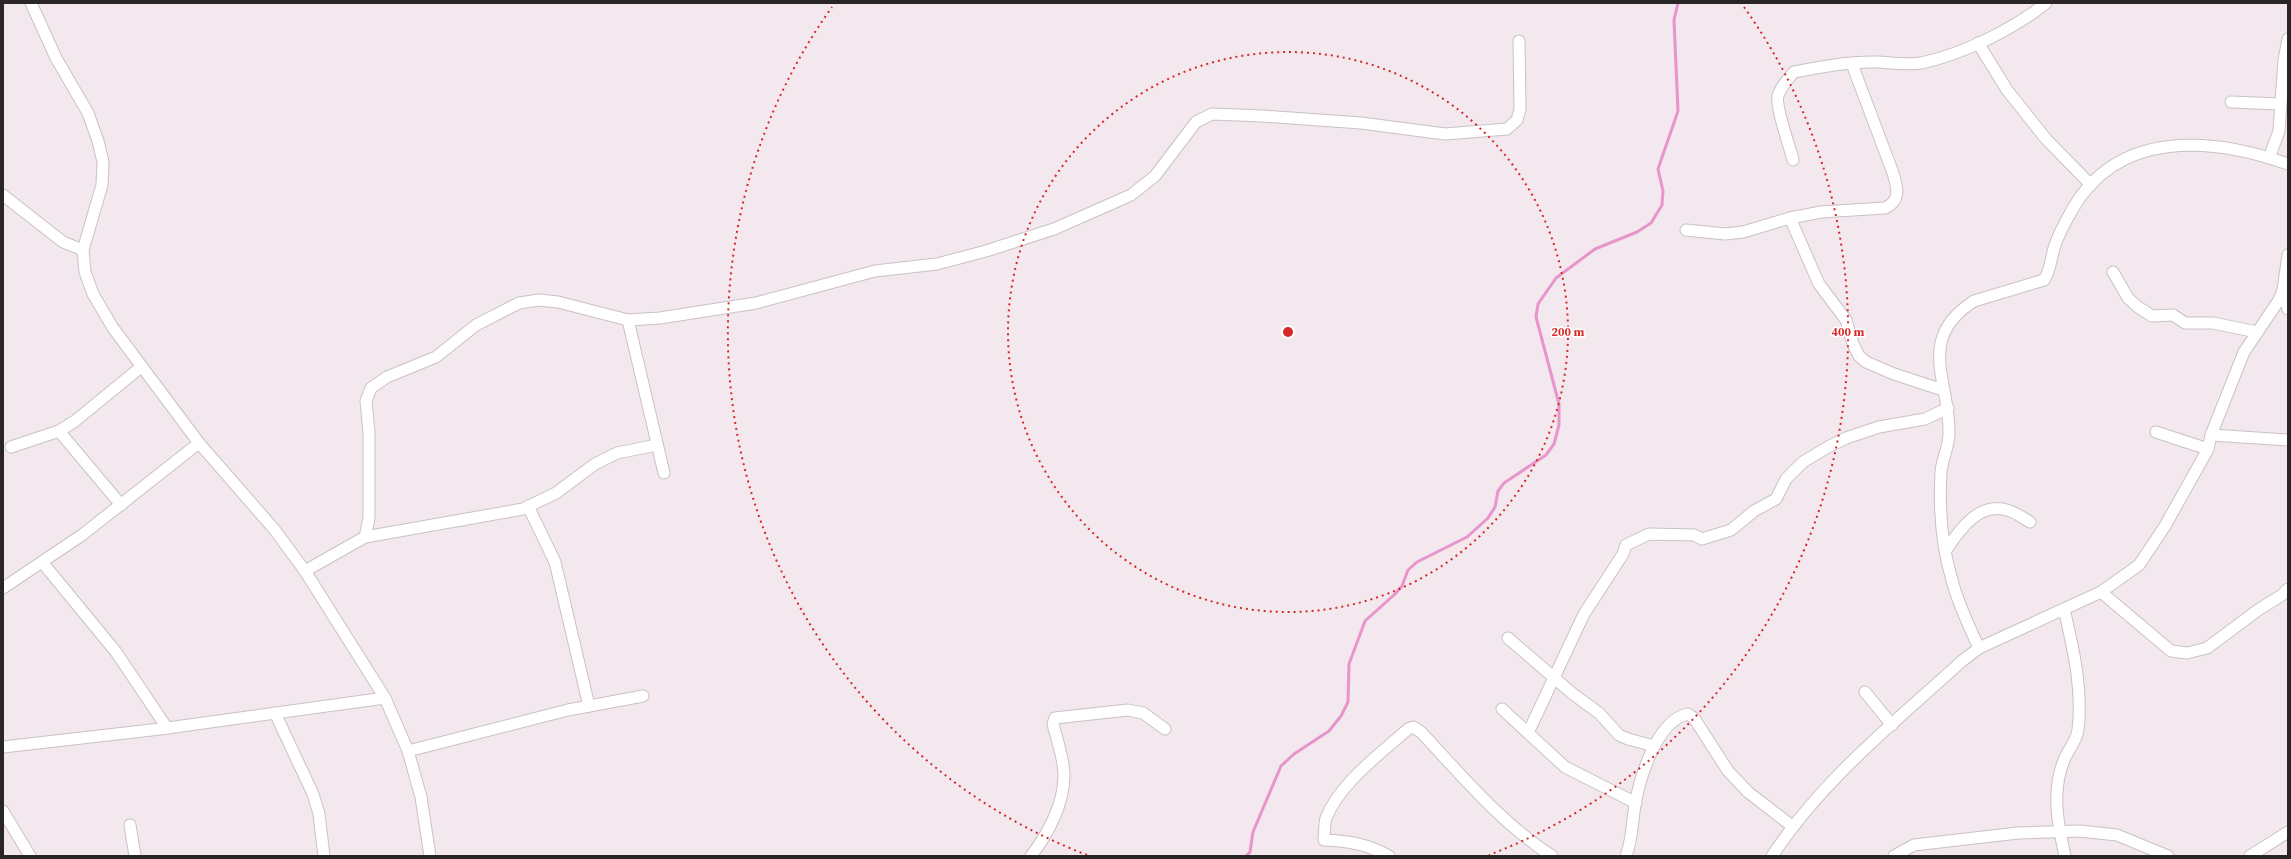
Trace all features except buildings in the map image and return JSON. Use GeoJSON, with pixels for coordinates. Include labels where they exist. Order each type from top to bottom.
{"type":"FeatureCollection","features":[{"type":"Feature","properties":{"kind":"street"},"geometry":{"type":"LineString","coordinates":[[31,3],[56,58],[74,88],[98,141],[103,162],[102,185],[83,250],[85,272],[93,294],[113,328],[199,443],[274,529],[305,572],[384,698],[408,751],[421,797],[430,856]]}},
{"type":"Feature","properties":{"kind":"street"},"geometry":{"type":"LineString","coordinates":[[1793,160],[1778,105],[1777,96],[1785,82],[1794,72],[1852,64],[1921,63],[1978,43],[2024,21],[2046,3]]}},
{"type":"Feature","properties":{"kind":"street"},"geometry":{"type":"LineString","coordinates":[[2269,158],[2279,131],[2280,104],[2288,39]]}},
{"type":"Feature","properties":{"kind":"street"},"geometry":{"type":"LineString","coordinates":[[365,537],[369,510],[369,433],[366,400],[371,388],[387,377],[436,357],[476,325],[519,303],[539,300],[558,302],[628,320],[705,312],[756,303],[875,270],[937,264],[986,251],[1054,229],[1131,195],[1155,176],[1196,122],[1212,114],[1361,123],[1444,134],[1507,130],[1517,120],[1520,109],[1519,41]]}},
{"type":"Feature","properties":{"kind":"street"},"geometry":{"type":"LineString","coordinates":[[1978,43],[2008,90],[2046,139],[2091,185]]}},
{"type":"Feature","properties":{"kind":"street"},"geometry":{"type":"LineString","coordinates":[[1686,230],[1725,234],[1743,232],[1790,218],[1821,212],[1885,208],[1897,197],[1898,191],[1893,173],[1852,64]]}},
{"type":"Feature","properties":{"kind":"street"},"geometry":{"type":"LineString","coordinates":[[2231,102],[2280,104]]}},
{"type":"Feature","properties":{"kind":"street"},"geometry":{"type":"LineString","coordinates":[[1979,648],[1951,580],[1946,550],[1941,498],[1941,470],[1949,434],[1948,408],[1938,363],[1939,349],[1953,320],[1964,308],[1974,302],[2044,280],[2048,275],[2055,245],[2072,211],[2091,185],[2115,164],[2128,157],[2162,147],[2210,145],[2269,158],[2288,164]]}},
{"type":"Feature","properties":{"kind":"street"},"geometry":{"type":"LineString","coordinates":[[3,195],[63,242],[83,250]]}},
{"type":"Feature","properties":{"kind":"street"},"geometry":{"type":"LineString","coordinates":[[1790,218],[1819,284],[1846,320],[1853,344],[1859,356],[1866,362],[1894,374],[1943,390]]}},
{"type":"Feature","properties":{"kind":"street"},"geometry":{"type":"LineString","coordinates":[[1772,856],[1792,826],[1836,776],[1979,648],[2101,592],[2139,564],[2165,526],[2208,449],[2211,435],[2244,352],[2270,316],[2283,290],[2288,255]]}},
{"type":"Feature","properties":{"kind":"street"},"geometry":{"type":"LineString","coordinates":[[2112,272],[2128,298],[2152,316],[2173,315],[2185,323],[2213,324],[2257,332]]}},
{"type":"Feature","properties":{"kind":"street"},"geometry":{"type":"LineString","coordinates":[[2283,290],[2288,309]]}},
{"type":"Feature","properties":{"kind":"street"},"geometry":{"type":"LineString","coordinates":[[628,320],[664,473]]}},
{"type":"Feature","properties":{"kind":"street"},"geometry":{"type":"LineString","coordinates":[[11,447],[59,431],[142,367]]}},
{"type":"Feature","properties":{"kind":"street"},"geometry":{"type":"LineString","coordinates":[[1528,733],[1584,614],[1623,554],[1626,545],[1649,534],[1694,535],[1702,539],[1731,530],[1754,511],[1776,499],[1786,479],[1803,462],[1822,451],[1846,438],[1878,427],[1925,419],[1948,408]]}},
{"type":"Feature","properties":{"kind":"street"},"geometry":{"type":"LineString","coordinates":[[59,431],[121,505]]}},
{"type":"Feature","properties":{"kind":"street"},"geometry":{"type":"LineString","coordinates":[[2186,442],[2156,432],[2208,449]]}},
{"type":"Feature","properties":{"kind":"street"},"geometry":{"type":"LineString","coordinates":[[2211,435],[2288,440]]}},
{"type":"Feature","properties":{"kind":"street"},"geometry":{"type":"LineString","coordinates":[[3,588],[121,505],[199,443]]}},
{"type":"Feature","properties":{"kind":"street"},"geometry":{"type":"LineString","coordinates":[[305,572],[365,537],[505,514],[528,506],[556,492],[594,464],[617,453],[657,445]]}},
{"type":"Feature","properties":{"kind":"street"},"geometry":{"type":"LineString","coordinates":[[528,506],[555,562],[589,706]]}},
{"type":"Feature","properties":{"kind":"street"},"geometry":{"type":"LineString","coordinates":[[1946,550],[1960,529],[1979,513],[1988,510],[2008,510],[2030,522]]}},
{"type":"Feature","properties":{"kind":"street"},"geometry":{"type":"LineString","coordinates":[[42,562],[116,652],[167,728]]}},
{"type":"Feature","properties":{"kind":"street"},"geometry":{"type":"LineString","coordinates":[[2101,592],[2170,651],[2187,653],[2207,648],[2258,610],[2282,595],[2288,589]]}},
{"type":"Feature","properties":{"kind":"street"},"geometry":{"type":"LineString","coordinates":[[2064,609],[2077,667],[2078,731],[2064,760],[2057,781],[2056,804],[2065,856]]}},
{"type":"Feature","properties":{"kind":"street"},"geometry":{"type":"LineString","coordinates":[[1508,638],[1554,676],[1573,694],[1599,713],[1619,734],[1628,739],[1654,746]]}},
{"type":"Feature","properties":{"kind":"street"},"geometry":{"type":"LineString","coordinates":[[1865,692],[1892,725]]}},
{"type":"Feature","properties":{"kind":"street"},"geometry":{"type":"LineString","coordinates":[[408,751],[589,706],[644,696]]}},
{"type":"Feature","properties":{"kind":"street"},"geometry":{"type":"LineString","coordinates":[[3,747],[167,728],[384,698]]}},
{"type":"Feature","properties":{"kind":"street"},"geometry":{"type":"LineString","coordinates":[[1502,708],[1565,767],[1636,803]]}},
{"type":"Feature","properties":{"kind":"street"},"geometry":{"type":"LineString","coordinates":[[1031,856],[1056,814],[1063,793],[1064,774],[1054,724],[1055,718],[1128,710],[1142,714],[1165,729]]}},
{"type":"Feature","properties":{"kind":"street"},"geometry":{"type":"LineString","coordinates":[[274,713],[313,794],[319,814],[324,856]]}},
{"type":"Feature","properties":{"kind":"street"},"geometry":{"type":"LineString","coordinates":[[1626,856],[1629,848],[1636,803],[1654,746],[1668,725],[1680,716],[1688,714],[1694,718],[1728,770],[1743,787],[1792,826]]}},
{"type":"Feature","properties":{"kind":"street"},"geometry":{"type":"LineString","coordinates":[[1389,856],[1372,846],[1355,841],[1324,840],[1326,820],[1332,807],[1356,777],[1408,730],[1413,728],[1421,732],[1506,819],[1533,843],[1552,856]]}},
{"type":"Feature","properties":{"kind":"street"},"geometry":{"type":"LineString","coordinates":[[3,811],[30,856]]}},
{"type":"Feature","properties":{"kind":"street"},"geometry":{"type":"LineString","coordinates":[[130,825],[135,856]]}},
{"type":"Feature","properties":{"kind":"street"},"geometry":{"type":"LineString","coordinates":[[1894,856],[1914,845],[2018,832],[2060,832],[2117,835],[2168,856]]}},
{"type":"Feature","properties":{"kind":"street"},"geometry":{"type":"LineString","coordinates":[[2250,856],[2288,832]]}},
{"type":"Feature","properties":{"kind":"waterway"},"geometry":{"type":"LineString","coordinates":[[1246,856],[1250,852],[1253,832],[1281,766],[1294,754],[1329,731],[1341,716],[1348,702],[1349,664],[1365,621],[1395,594],[1402,586],[1408,570],[1417,562],[1467,537],[1488,518],[1495,507],[1498,491],[1504,483],[1546,455],[1554,444],[1559,425],[1559,404],[1536,317],[1538,304],[1556,278],[1595,249],[1637,232],[1651,223],[1662,205],[1663,191],[1658,169],[1678,111],[1674,20],[1678,3]]}}]}
